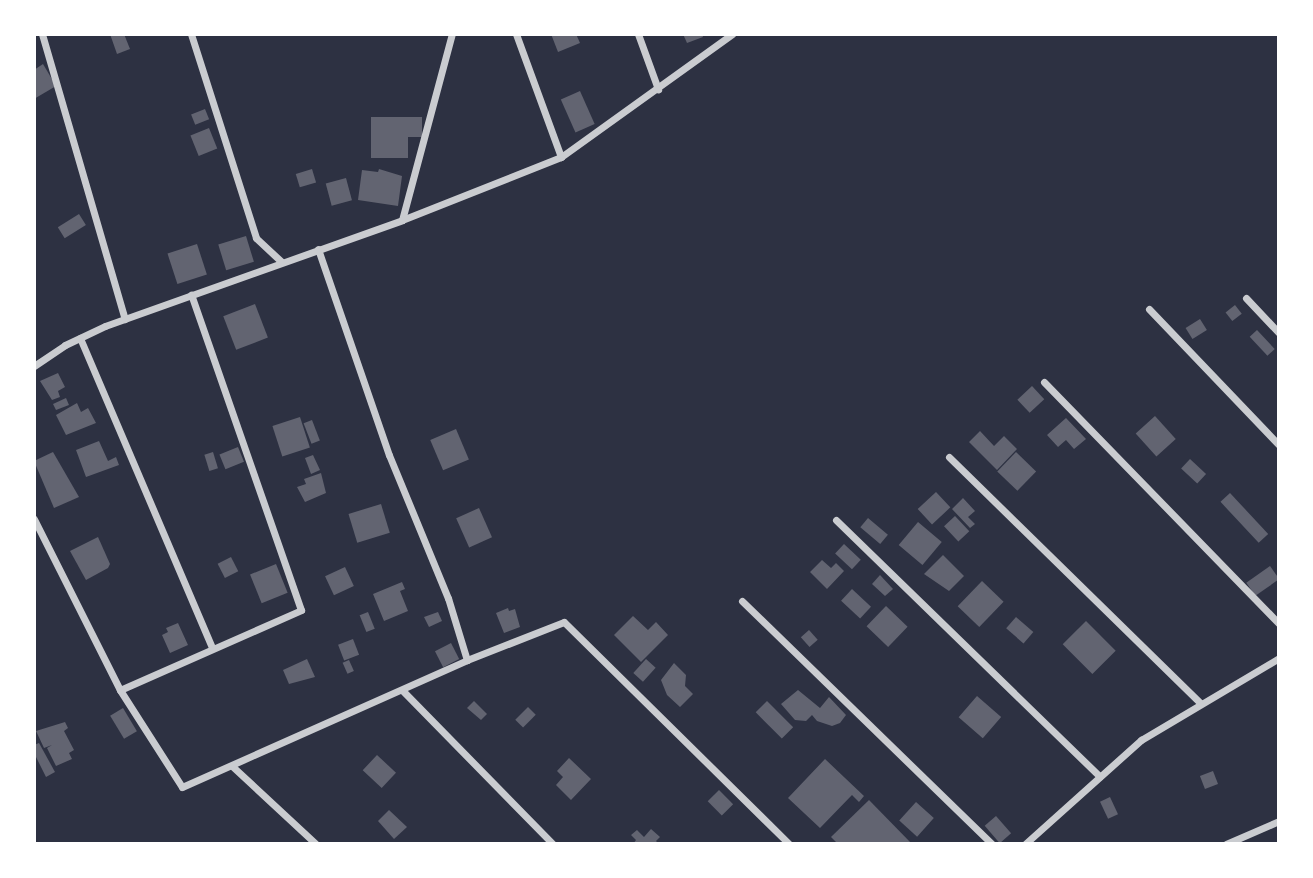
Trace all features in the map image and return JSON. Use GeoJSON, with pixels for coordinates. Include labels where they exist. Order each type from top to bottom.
{"type":"FeatureCollection","features":[{"type":"Feature","properties":{"kind":"street"},"geometry":{"type":"LineString","coordinates":[[42,34],[125,319]]}},
{"type":"Feature","properties":{"kind":"street"},"geometry":{"type":"LineString","coordinates":[[191,34],[256,238],[282,262]]}},
{"type":"Feature","properties":{"kind":"street"},"geometry":{"type":"LineString","coordinates":[[402,220],[452,34]]}},
{"type":"Feature","properties":{"kind":"street"},"geometry":{"type":"LineString","coordinates":[[516,34],[561,157]]}},
{"type":"Feature","properties":{"kind":"street"},"geometry":{"type":"LineString","coordinates":[[638,34],[658,89]]}},
{"type":"Feature","properties":{"kind":"street"},"geometry":{"type":"LineString","coordinates":[[34,366],[80,338],[125,319],[402,220],[561,157],[732,34]]}},
{"type":"Feature","properties":{"kind":"street"},"geometry":{"type":"LineString","coordinates":[[318,249],[389,455],[448,598],[467,660]]}},
{"type":"Feature","properties":{"kind":"street"},"geometry":{"type":"LineString","coordinates":[[120,690],[301,610],[191,295]]}},
{"type":"Feature","properties":{"kind":"street"},"geometry":{"type":"LineString","coordinates":[[1246,298],[1279,333]]}},
{"type":"Feature","properties":{"kind":"street"},"geometry":{"type":"LineString","coordinates":[[1149,309],[1279,445]]}},
{"type":"Feature","properties":{"kind":"street"},"geometry":{"type":"LineString","coordinates":[[80,338],[212,647]]}},
{"type":"Feature","properties":{"kind":"street"},"geometry":{"type":"LineString","coordinates":[[1044,382],[1279,624]]}},
{"type":"Feature","properties":{"kind":"street"},"geometry":{"type":"LineString","coordinates":[[949,457],[1032,542],[1200,703]]}},
{"type":"Feature","properties":{"kind":"street"},"geometry":{"type":"LineString","coordinates":[[34,519],[120,690],[182,787],[467,660],[564,622],[789,844]]}},
{"type":"Feature","properties":{"kind":"street"},"geometry":{"type":"LineString","coordinates":[[836,520],[1100,777]]}},
{"type":"Feature","properties":{"kind":"street"},"geometry":{"type":"LineString","coordinates":[[742,601],[992,844]]}},
{"type":"Feature","properties":{"kind":"street"},"geometry":{"type":"LineString","coordinates":[[1025,844],[1141,740],[1279,658]]}},
{"type":"Feature","properties":{"kind":"street"},"geometry":{"type":"LineString","coordinates":[[403,691],[553,844]]}},
{"type":"Feature","properties":{"kind":"street"},"geometry":{"type":"LineString","coordinates":[[232,766],[316,844]]}},
{"type":"Feature","properties":{"kind":"street"},"geometry":{"type":"LineString","coordinates":[[1226,844],[1279,821]]}},
{"type":"Feature","properties":{"kind":"building"},"geometry":{"type":"Polygon","coordinates":[[[110,34],[124,34],[130,49],[117,54],[110,34]]]}},
{"type":"Feature","properties":{"kind":"building"},"geometry":{"type":"Polygon","coordinates":[[[551,34],[576,34],[580,43],[558,52],[551,34]]]}},
{"type":"Feature","properties":{"kind":"building"},"geometry":{"type":"Polygon","coordinates":[[[683,34],[702,34],[703,37],[687,43],[683,34]]]}},
{"type":"Feature","properties":{"kind":"building"},"geometry":{"type":"Polygon","coordinates":[[[43,64],[56,86],[34,99],[34,70],[43,64]]]}},
{"type":"Feature","properties":{"kind":"building"},"geometry":{"type":"Polygon","coordinates":[[[580,91],[595,124],[575,132],[561,100],[580,91]]]}},
{"type":"Feature","properties":{"kind":"building"},"geometry":{"type":"Polygon","coordinates":[[[205,109],[209,119],[195,125],[191,115],[205,109]]]}},
{"type":"Feature","properties":{"kind":"building"},"geometry":{"type":"Polygon","coordinates":[[[371,117],[422,117],[422,137],[408,137],[408,158],[371,158],[371,117]]]}},
{"type":"Feature","properties":{"kind":"building"},"geometry":{"type":"Polygon","coordinates":[[[209,128],[217,148],[199,156],[190,135],[209,128]]]}},
{"type":"Feature","properties":{"kind":"building"},"geometry":{"type":"Polygon","coordinates":[[[312,169],[316,182],[300,187],[296,174],[312,169]]]}},
{"type":"Feature","properties":{"kind":"building"},"geometry":{"type":"Polygon","coordinates":[[[379,169],[402,176],[398,206],[358,200],[362,170],[378,172],[379,169]]]}},
{"type":"Feature","properties":{"kind":"building"},"geometry":{"type":"Polygon","coordinates":[[[346,178],[352,200],[332,206],[326,183],[346,178]]]}},
{"type":"Feature","properties":{"kind":"building"},"geometry":{"type":"Polygon","coordinates":[[[79,214],[86,225],[65,238],[58,227],[79,214]]]}},
{"type":"Feature","properties":{"kind":"building"},"geometry":{"type":"Polygon","coordinates":[[[246,236],[254,262],[226,270],[218,244],[246,236]]]}},
{"type":"Feature","properties":{"kind":"building"},"geometry":{"type":"Polygon","coordinates":[[[197,244],[207,274],[177,284],[168,254],[197,244]]]}},
{"type":"Feature","properties":{"kind":"building"},"geometry":{"type":"Polygon","coordinates":[[[255,304],[268,338],[236,350],[223,316],[255,304]]]}},
{"type":"Feature","properties":{"kind":"building"},"geometry":{"type":"Polygon","coordinates":[[[1235,305],[1242,314],[1232,321],[1226,312],[1235,305]]]}},
{"type":"Feature","properties":{"kind":"building"},"geometry":{"type":"Polygon","coordinates":[[[1200,319],[1207,330],[1192,339],[1186,328],[1200,319]]]}},
{"type":"Feature","properties":{"kind":"building"},"geometry":{"type":"Polygon","coordinates":[[[1257,330],[1275,349],[1267,356],[1250,337],[1257,330]]]}},
{"type":"Feature","properties":{"kind":"building"},"geometry":{"type":"Polygon","coordinates":[[[58,373],[65,387],[58,391],[60,397],[52,400],[40,381],[58,373]]]}},
{"type":"Feature","properties":{"kind":"building"},"geometry":{"type":"Polygon","coordinates":[[[1032,386],[1044,399],[1030,413],[1017,400],[1032,386]]]}},
{"type":"Feature","properties":{"kind":"building"},"geometry":{"type":"Polygon","coordinates":[[[66,398],[69,405],[56,410],[53,404],[66,398]]]}},
{"type":"Feature","properties":{"kind":"building"},"geometry":{"type":"Polygon","coordinates":[[[77,403],[81,412],[88,408],[96,423],[66,435],[56,415],[77,403]]]}},
{"type":"Feature","properties":{"kind":"building"},"geometry":{"type":"Polygon","coordinates":[[[1155,416],[1176,439],[1156,456],[1136,433],[1155,416]]]}},
{"type":"Feature","properties":{"kind":"building"},"geometry":{"type":"Polygon","coordinates":[[[300,417],[310,447],[282,456],[272,426],[300,417]]]}},
{"type":"Feature","properties":{"kind":"building"},"geometry":{"type":"Polygon","coordinates":[[[1066,418],[1086,439],[1074,449],[1066,440],[1058,447],[1047,435],[1066,418]]]}},
{"type":"Feature","properties":{"kind":"building"},"geometry":{"type":"Polygon","coordinates":[[[312,420],[320,441],[311,444],[304,423],[312,420]]]}},
{"type":"Feature","properties":{"kind":"building"},"geometry":{"type":"Polygon","coordinates":[[[456,429],[469,459],[443,470],[430,440],[456,429]]]}},
{"type":"Feature","properties":{"kind":"building"},"geometry":{"type":"Polygon","coordinates":[[[980,431],[994,446],[1004,436],[1017,449],[997,470],[969,442],[980,431]]]}},
{"type":"Feature","properties":{"kind":"building"},"geometry":{"type":"Polygon","coordinates":[[[99,441],[108,461],[116,457],[119,465],[86,477],[76,450],[99,441]]]}},
{"type":"Feature","properties":{"kind":"building"},"geometry":{"type":"Polygon","coordinates":[[[238,447],[244,462],[225,469],[219,454],[238,447]]]}},
{"type":"Feature","properties":{"kind":"building"},"geometry":{"type":"Polygon","coordinates":[[[53,452],[79,497],[54,508],[34,461],[53,452]]]}},
{"type":"Feature","properties":{"kind":"building"},"geometry":{"type":"Polygon","coordinates":[[[213,452],[218,468],[209,471],[204,455],[213,452]]]}},
{"type":"Feature","properties":{"kind":"building"},"geometry":{"type":"Polygon","coordinates":[[[1016,452],[1036,471],[1017,491],[997,471],[1016,452]]]}},
{"type":"Feature","properties":{"kind":"building"},"geometry":{"type":"Polygon","coordinates":[[[313,455],[320,470],[311,474],[305,458],[313,455]]]}},
{"type":"Feature","properties":{"kind":"building"},"geometry":{"type":"Polygon","coordinates":[[[1190,459],[1206,474],[1197,484],[1181,469],[1190,459]]]}},
{"type":"Feature","properties":{"kind":"building"},"geometry":{"type":"Polygon","coordinates":[[[321,473],[326,493],[305,502],[297,487],[306,484],[304,479],[321,473]]]}},
{"type":"Feature","properties":{"kind":"building"},"geometry":{"type":"Polygon","coordinates":[[[936,492],[950,507],[932,524],[918,509],[936,492]]]}},
{"type":"Feature","properties":{"kind":"building"},"geometry":{"type":"Polygon","coordinates":[[[1230,493],[1268,534],[1259,543],[1220,502],[1230,493]]]}},
{"type":"Feature","properties":{"kind":"building"},"geometry":{"type":"Polygon","coordinates":[[[963,498],[975,511],[968,517],[975,524],[970,528],[952,509],[963,498]]]}},
{"type":"Feature","properties":{"kind":"building"},"geometry":{"type":"Polygon","coordinates":[[[381,504],[390,533],[357,543],[348,514],[381,504]]]}},
{"type":"Feature","properties":{"kind":"building"},"geometry":{"type":"Polygon","coordinates":[[[479,508],[492,537],[469,547],[456,518],[479,508]]]}},
{"type":"Feature","properties":{"kind":"building"},"geometry":{"type":"Polygon","coordinates":[[[955,516],[969,531],[958,542],[944,526],[955,516]]]}},
{"type":"Feature","properties":{"kind":"building"},"geometry":{"type":"Polygon","coordinates":[[[868,518],[888,535],[880,544],[860,527],[868,518]]]}},
{"type":"Feature","properties":{"kind":"building"},"geometry":{"type":"Polygon","coordinates":[[[918,522],[942,542],[922,565],[899,545],[918,522]]]}},
{"type":"Feature","properties":{"kind":"building"},"geometry":{"type":"Polygon","coordinates":[[[98,537],[110,564],[86,580],[70,551],[98,537]]]}},
{"type":"Feature","properties":{"kind":"building"},"geometry":{"type":"Polygon","coordinates":[[[844,544],[861,560],[852,569],[835,554],[844,544]]]}},
{"type":"Feature","properties":{"kind":"building"},"geometry":{"type":"Polygon","coordinates":[[[943,555],[964,576],[949,591],[924,574],[943,555]]]}},
{"type":"Feature","properties":{"kind":"building"},"geometry":{"type":"Polygon","coordinates":[[[231,557],[238,571],[225,578],[218,564],[231,557]]]}},
{"type":"Feature","properties":{"kind":"building"},"geometry":{"type":"Polygon","coordinates":[[[822,560],[831,568],[836,563],[844,571],[827,589],[810,572],[822,560]]]}},
{"type":"Feature","properties":{"kind":"building"},"geometry":{"type":"Polygon","coordinates":[[[276,564],[288,593],[262,603],[250,574],[276,564]]]}},
{"type":"Feature","properties":{"kind":"building"},"geometry":{"type":"Polygon","coordinates":[[[1270,566],[1279,579],[1255,596],[1246,583],[1270,566]]]}},
{"type":"Feature","properties":{"kind":"building"},"geometry":{"type":"Polygon","coordinates":[[[345,567],[354,586],[334,595],[325,576],[345,567]]]}},
{"type":"Feature","properties":{"kind":"building"},"geometry":{"type":"Polygon","coordinates":[[[880,575],[893,589],[885,596],[872,584],[880,575]]]}},
{"type":"Feature","properties":{"kind":"building"},"geometry":{"type":"Polygon","coordinates":[[[982,581],[1004,602],[979,627],[958,606],[982,581]]]}},
{"type":"Feature","properties":{"kind":"building"},"geometry":{"type":"Polygon","coordinates":[[[402,582],[405,589],[400,591],[408,611],[384,621],[373,594],[402,582]]]}},
{"type":"Feature","properties":{"kind":"building"},"geometry":{"type":"Polygon","coordinates":[[[852,589],[871,607],[860,618],[841,601],[852,589]]]}},
{"type":"Feature","properties":{"kind":"building"},"geometry":{"type":"Polygon","coordinates":[[[886,606],[908,627],[888,647],[867,626],[886,606]]]}},
{"type":"Feature","properties":{"kind":"building"},"geometry":{"type":"Polygon","coordinates":[[[508,608],[509,611],[515,609],[520,627],[504,633],[496,613],[508,608]]]}},
{"type":"Feature","properties":{"kind":"building"},"geometry":{"type":"Polygon","coordinates":[[[368,612],[375,629],[366,632],[360,615],[368,612]]]}},
{"type":"Feature","properties":{"kind":"building"},"geometry":{"type":"Polygon","coordinates":[[[438,612],[442,621],[429,627],[424,617],[438,612]]]}},
{"type":"Feature","properties":{"kind":"building"},"geometry":{"type":"Polygon","coordinates":[[[633,616],[648,630],[656,622],[668,635],[641,662],[614,635],[633,616]]]}},
{"type":"Feature","properties":{"kind":"building"},"geometry":{"type":"Polygon","coordinates":[[[1016,617],[1033,632],[1024,643],[1006,628],[1016,617]]]}},
{"type":"Feature","properties":{"kind":"building"},"geometry":{"type":"Polygon","coordinates":[[[1086,621],[1116,651],[1092,674],[1063,644],[1086,621]]]}},
{"type":"Feature","properties":{"kind":"building"},"geometry":{"type":"Polygon","coordinates":[[[178,623],[188,645],[170,653],[162,635],[168,632],[166,628],[178,623]]]}},
{"type":"Feature","properties":{"kind":"building"},"geometry":{"type":"Polygon","coordinates":[[[809,630],[818,640],[810,647],[801,637],[809,630]]]}},
{"type":"Feature","properties":{"kind":"building"},"geometry":{"type":"Polygon","coordinates":[[[353,639],[359,655],[344,661],[338,645],[353,639]]]}},
{"type":"Feature","properties":{"kind":"building"},"geometry":{"type":"Polygon","coordinates":[[[451,643],[459,659],[443,667],[435,651],[451,643]]]}},
{"type":"Feature","properties":{"kind":"building"},"geometry":{"type":"Polygon","coordinates":[[[307,659],[315,677],[289,684],[283,670],[307,659]]]}},
{"type":"Feature","properties":{"kind":"building"},"geometry":{"type":"Polygon","coordinates":[[[646,659],[656,668],[643,682],[633,673],[646,659]]]}},
{"type":"Feature","properties":{"kind":"building"},"geometry":{"type":"Polygon","coordinates":[[[349,660],[354,671],[347,674],[343,663],[349,660]]]}},
{"type":"Feature","properties":{"kind":"building"},"geometry":{"type":"Polygon","coordinates":[[[674,663],[686,675],[685,686],[693,694],[680,707],[667,695],[661,680],[674,663]]]}},
{"type":"Feature","properties":{"kind":"building"},"geometry":{"type":"Polygon","coordinates":[[[798,690],[820,708],[829,697],[846,715],[840,723],[832,726],[817,721],[812,715],[806,721],[795,720],[781,704],[798,690]]]}},
{"type":"Feature","properties":{"kind":"building"},"geometry":{"type":"Polygon","coordinates":[[[977,696],[1001,717],[983,738],[959,717],[977,696]]]}},
{"type":"Feature","properties":{"kind":"building"},"geometry":{"type":"Polygon","coordinates":[[[474,701],[487,714],[481,720],[467,708],[474,701]]]}},
{"type":"Feature","properties":{"kind":"building"},"geometry":{"type":"Polygon","coordinates":[[[767,701],[793,727],[782,738],[756,712],[767,701]]]}},
{"type":"Feature","properties":{"kind":"building"},"geometry":{"type":"Polygon","coordinates":[[[528,707],[536,715],[523,728],[515,720],[528,707]]]}},
{"type":"Feature","properties":{"kind":"building"},"geometry":{"type":"Polygon","coordinates":[[[123,708],[137,731],[124,739],[110,716],[123,708]]]}},
{"type":"Feature","properties":{"kind":"building"},"geometry":{"type":"Polygon","coordinates":[[[65,722],[68,728],[64,731],[74,750],[69,753],[72,759],[56,766],[47,748],[52,745],[44,748],[36,731],[65,722]]]}},
{"type":"Feature","properties":{"kind":"building"},"geometry":{"type":"Polygon","coordinates":[[[39,743],[55,772],[46,777],[34,753],[34,745],[39,743]]]}},
{"type":"Feature","properties":{"kind":"building"},"geometry":{"type":"Polygon","coordinates":[[[377,755],[396,773],[382,788],[363,770],[377,755]]]}},
{"type":"Feature","properties":{"kind":"building"},"geometry":{"type":"Polygon","coordinates":[[[569,758],[591,779],[571,800],[556,785],[563,777],[557,771],[569,758]]]}},
{"type":"Feature","properties":{"kind":"building"},"geometry":{"type":"Polygon","coordinates":[[[825,759],[864,796],[859,802],[852,795],[820,828],[788,798],[825,759]]]}},
{"type":"Feature","properties":{"kind":"building"},"geometry":{"type":"Polygon","coordinates":[[[1213,771],[1218,784],[1205,789],[1200,776],[1213,771]]]}},
{"type":"Feature","properties":{"kind":"building"},"geometry":{"type":"Polygon","coordinates":[[[719,790],[733,804],[722,815],[708,801],[719,790]]]}},
{"type":"Feature","properties":{"kind":"building"},"geometry":{"type":"Polygon","coordinates":[[[1110,797],[1118,814],[1108,819],[1100,802],[1110,797]]]}},
{"type":"Feature","properties":{"kind":"building"},"geometry":{"type":"Polygon","coordinates":[[[869,800],[912,844],[838,844],[831,837],[869,800]]]}},
{"type":"Feature","properties":{"kind":"building"},"geometry":{"type":"Polygon","coordinates":[[[916,802],[934,818],[917,837],[899,821],[916,802]]]}},
{"type":"Feature","properties":{"kind":"building"},"geometry":{"type":"Polygon","coordinates":[[[389,810],[407,827],[394,839],[378,821],[389,810]]]}},
{"type":"Feature","properties":{"kind":"building"},"geometry":{"type":"Polygon","coordinates":[[[996,816],[1011,833],[1000,843],[985,826],[996,816]]]}},
{"type":"Feature","properties":{"kind":"building"},"geometry":{"type":"Polygon","coordinates":[[[651,829],[660,837],[656,841],[659,844],[633,844],[636,840],[631,835],[637,830],[644,837],[651,829]]]}}]}
